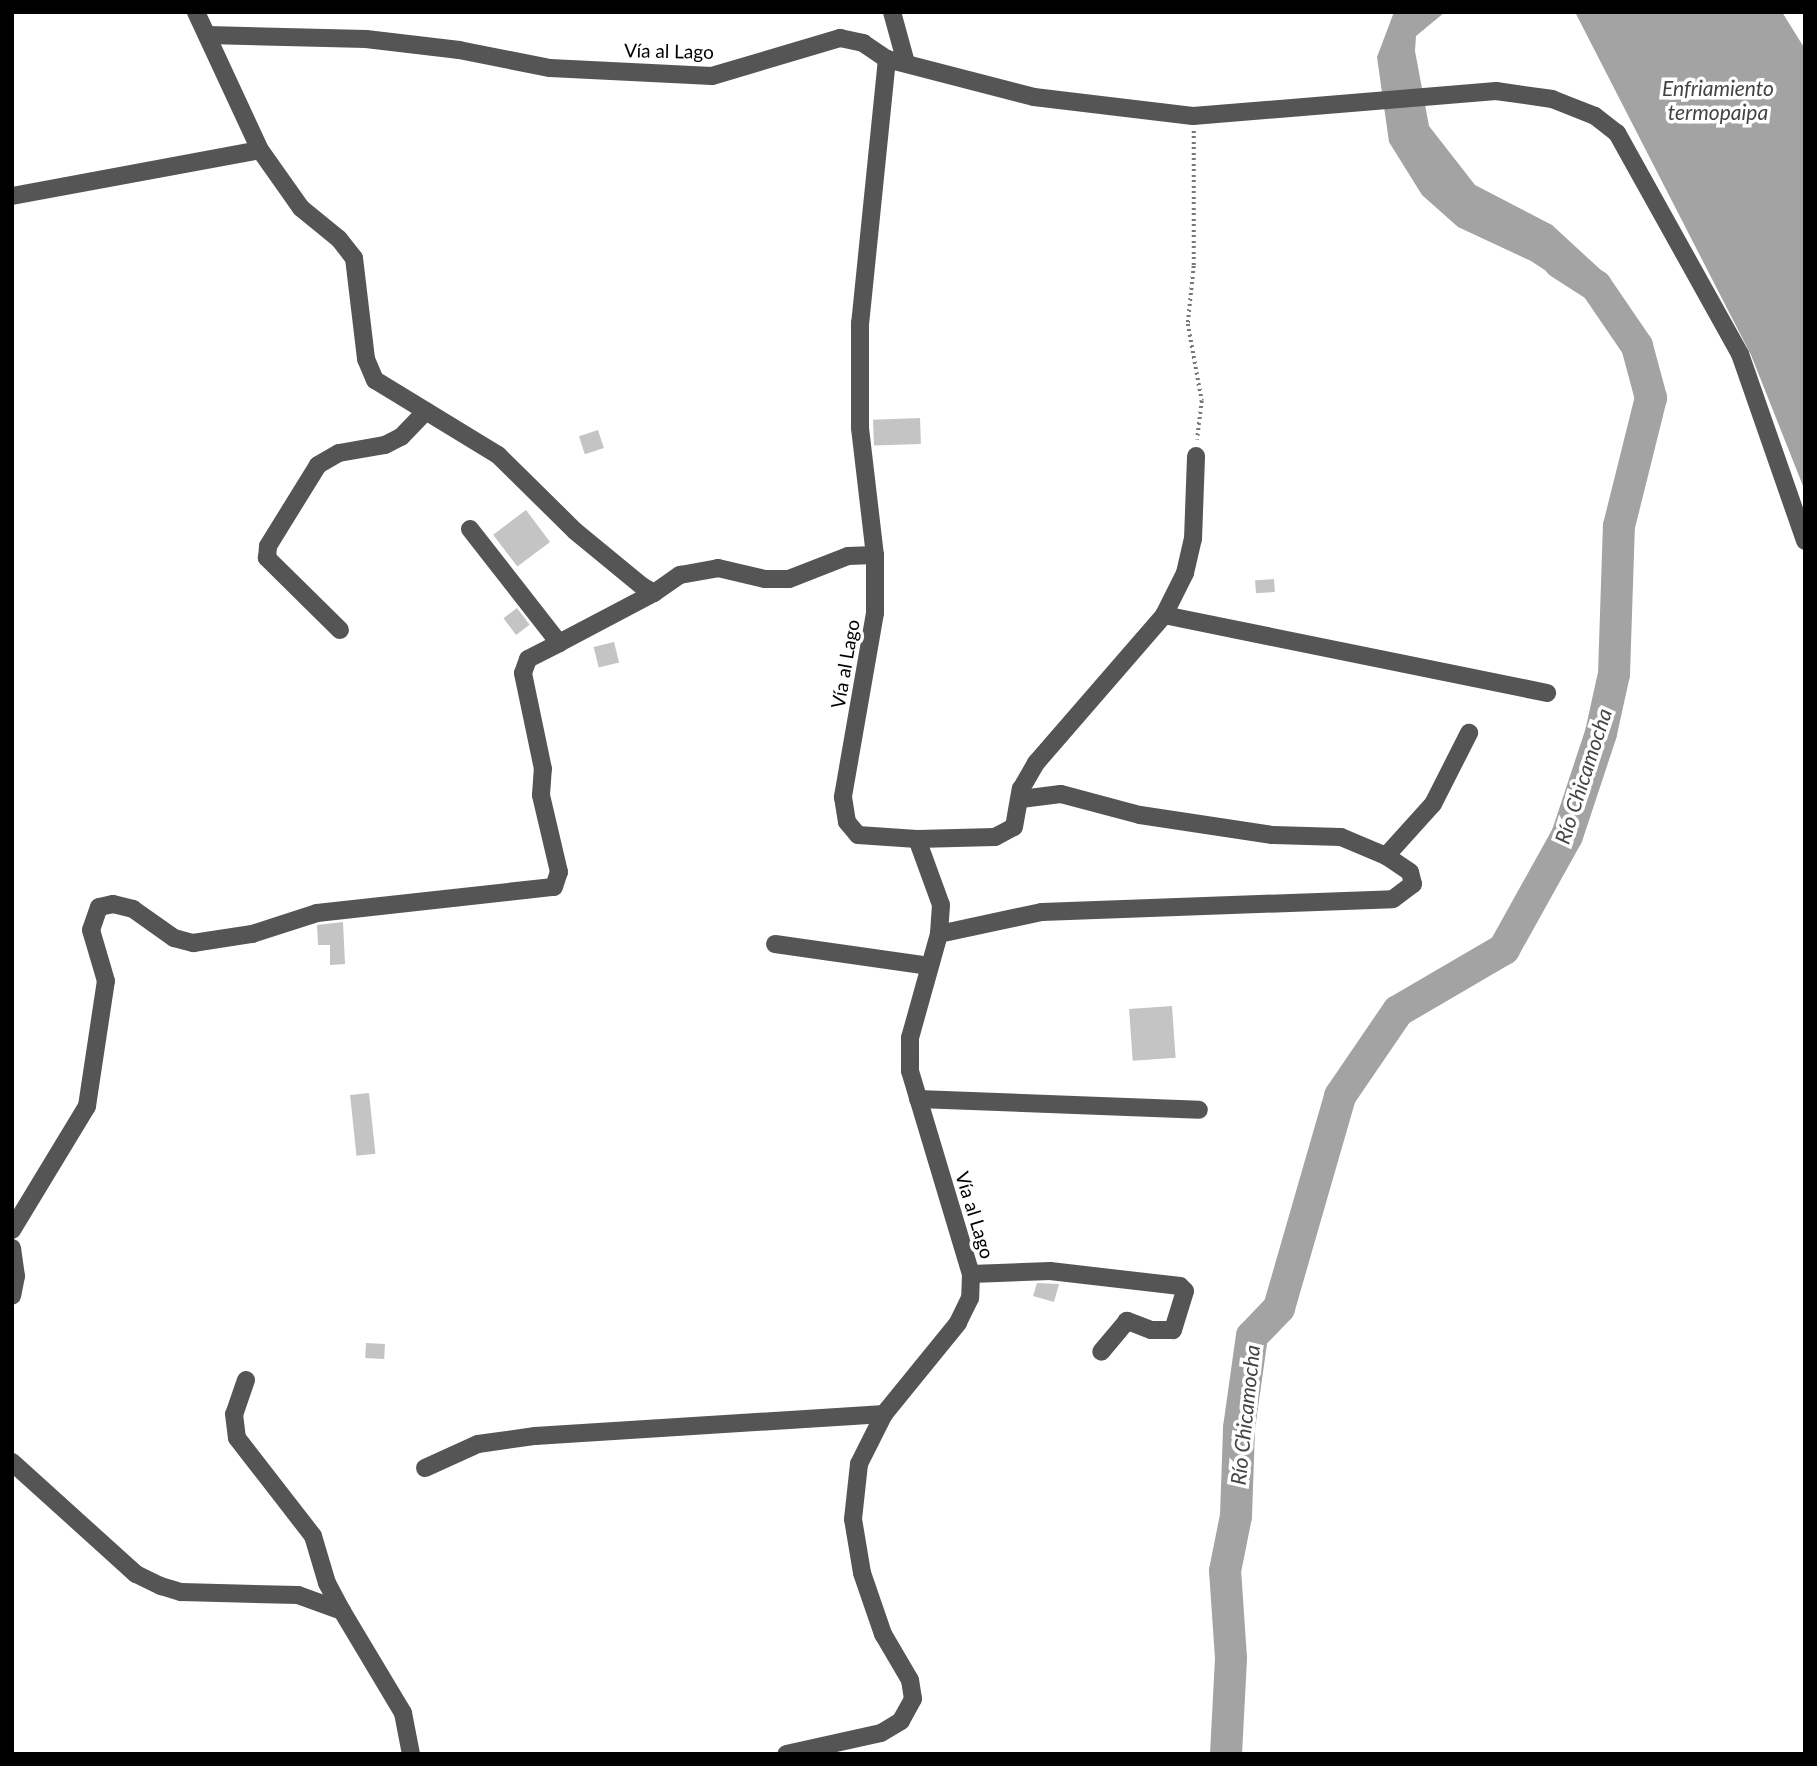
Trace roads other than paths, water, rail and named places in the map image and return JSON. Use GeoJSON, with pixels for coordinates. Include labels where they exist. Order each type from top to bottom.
{"type":"FeatureCollection","features":[{"type":"Feature","properties":{"kind":"street"},"geometry":{"type":"LineString","coordinates":[[196,12],[260,150],[301,208],[339,239],[354,258],[368,370],[375,380],[510,464],[575,531],[654,593]]}},
{"type":"Feature","properties":{"kind":"street"},"geometry":{"type":"LineString","coordinates":[[892,12],[906,63]]}},
{"type":"Feature","properties":{"kind":"street","name":"Vía al Lago"},"geometry":{"type":"LineString","coordinates":[[206,35],[366,38],[459,50],[551,68],[712,76],[840,38],[863,43],[887,59],[860,323],[860,428],[875,555],[874,613],[843,797],[847,822],[858,835],[917,839],[941,905],[939,934],[910,1038],[910,1071],[971,1274],[970,1298],[958,1324],[884,1414],[859,1464],[853,1518],[862,1573],[883,1634],[910,1680],[913,1699],[901,1721],[881,1733],[786,1754]]}},
{"type":"Feature","properties":{"kind":"street"},"geometry":{"type":"LineString","coordinates":[[887,59],[1034,97],[1194,117],[1369,103],[1429,94],[1496,91],[1552,99],[1595,116],[1617,133],[1740,354],[1805,541]]}},
{"type":"Feature","properties":{"kind":"street"},"geometry":{"type":"LineString","coordinates":[[12,196],[260,150]]}},
{"type":"Feature","properties":{"kind":"street"},"geometry":{"type":"LineString","coordinates":[[340,630],[267,558],[268,546],[318,466],[339,453],[385,445],[401,437],[426,411]]}},
{"type":"Feature","properties":{"kind":"street"},"geometry":{"type":"LineString","coordinates":[[917,839],[1008,832],[1018,820],[1021,789],[1036,763],[1164,615],[1185,573],[1193,539],[1196,456]]}},
{"type":"Feature","properties":{"kind":"street"},"geometry":{"type":"LineString","coordinates":[[470,529],[559,643]]}},
{"type":"Feature","properties":{"kind":"street"},"geometry":{"type":"LineString","coordinates":[[12,1230],[87,1107],[106,991],[92,930],[99,906],[133,909],[174,938],[193,943],[263,931],[317,913],[554,887],[559,872],[541,795],[543,769],[523,673],[528,659],[654,593],[680,575],[718,568],[765,579],[789,579],[848,556],[875,555]]}},
{"type":"Feature","properties":{"kind":"street"},"geometry":{"type":"LineString","coordinates":[[1164,615],[1547,693]]}},
{"type":"Feature","properties":{"kind":"street"},"geometry":{"type":"LineString","coordinates":[[1386,856],[1433,804],[1469,733]]}},
{"type":"Feature","properties":{"kind":"street"},"geometry":{"type":"LineString","coordinates":[[939,934],[1042,912],[1393,900],[1413,884],[1410,872],[1386,856],[1341,837],[1273,835],[1153,817],[1061,794],[1021,799]]}},
{"type":"Feature","properties":{"kind":"street"},"geometry":{"type":"LineString","coordinates":[[775,944],[929,966]]}},
{"type":"Feature","properties":{"kind":"street"},"geometry":{"type":"LineString","coordinates":[[918,1099],[1199,1110]]}},
{"type":"Feature","properties":{"kind":"street"},"geometry":{"type":"LineString","coordinates":[[12,1248],[16,1276],[12,1296]]}},
{"type":"Feature","properties":{"kind":"street"},"geometry":{"type":"LineString","coordinates":[[971,1274],[1051,1271],[1180,1286],[1185,1291],[1173,1330],[1151,1330],[1127,1321],[1101,1352]]}},
{"type":"Feature","properties":{"kind":"street"},"geometry":{"type":"LineString","coordinates":[[246,1380],[234,1414],[237,1438],[313,1536],[327,1583],[403,1713],[411,1754]]}},
{"type":"Feature","properties":{"kind":"street"},"geometry":{"type":"LineString","coordinates":[[425,1468],[478,1444],[534,1436],[884,1414]]}},
{"type":"Feature","properties":{"kind":"street"},"geometry":{"type":"LineString","coordinates":[[12,1462],[136,1574],[161,1586],[181,1592],[298,1595],[342,1611]]}},
{"type":"Feature","properties":{"kind":"water"},"geometry":{"type":"Polygon","coordinates":[[[1394,12],[1445,12],[1416,36],[1415,51],[1429,126],[1475,185],[1552,225],[1603,272],[1589,299],[1531,261],[1458,227],[1422,195],[1389,142],[1377,57],[1394,12]]]}},
{"type":"Feature","properties":{"kind":"water","name":"Enfriamiento termopaipa"},"geometry":{"type":"Polygon","coordinates":[[[1575,12],[1782,12],[1805,49],[1805,491],[1751,355],[1575,12]]]}},
{"type":"Feature","properties":{"kind":"waterway","name":"Río Chicamocha"},"geometry":{"type":"LineString","coordinates":[[1226,1754],[1231,1658],[1225,1571],[1236,1516],[1239,1428],[1252,1336],[1279,1308],[1340,1096],[1398,1011],[1504,949],[1567,836],[1601,733],[1614,674],[1619,526],[1651,398],[1637,346],[1596,286],[1560,263]]}}]}
